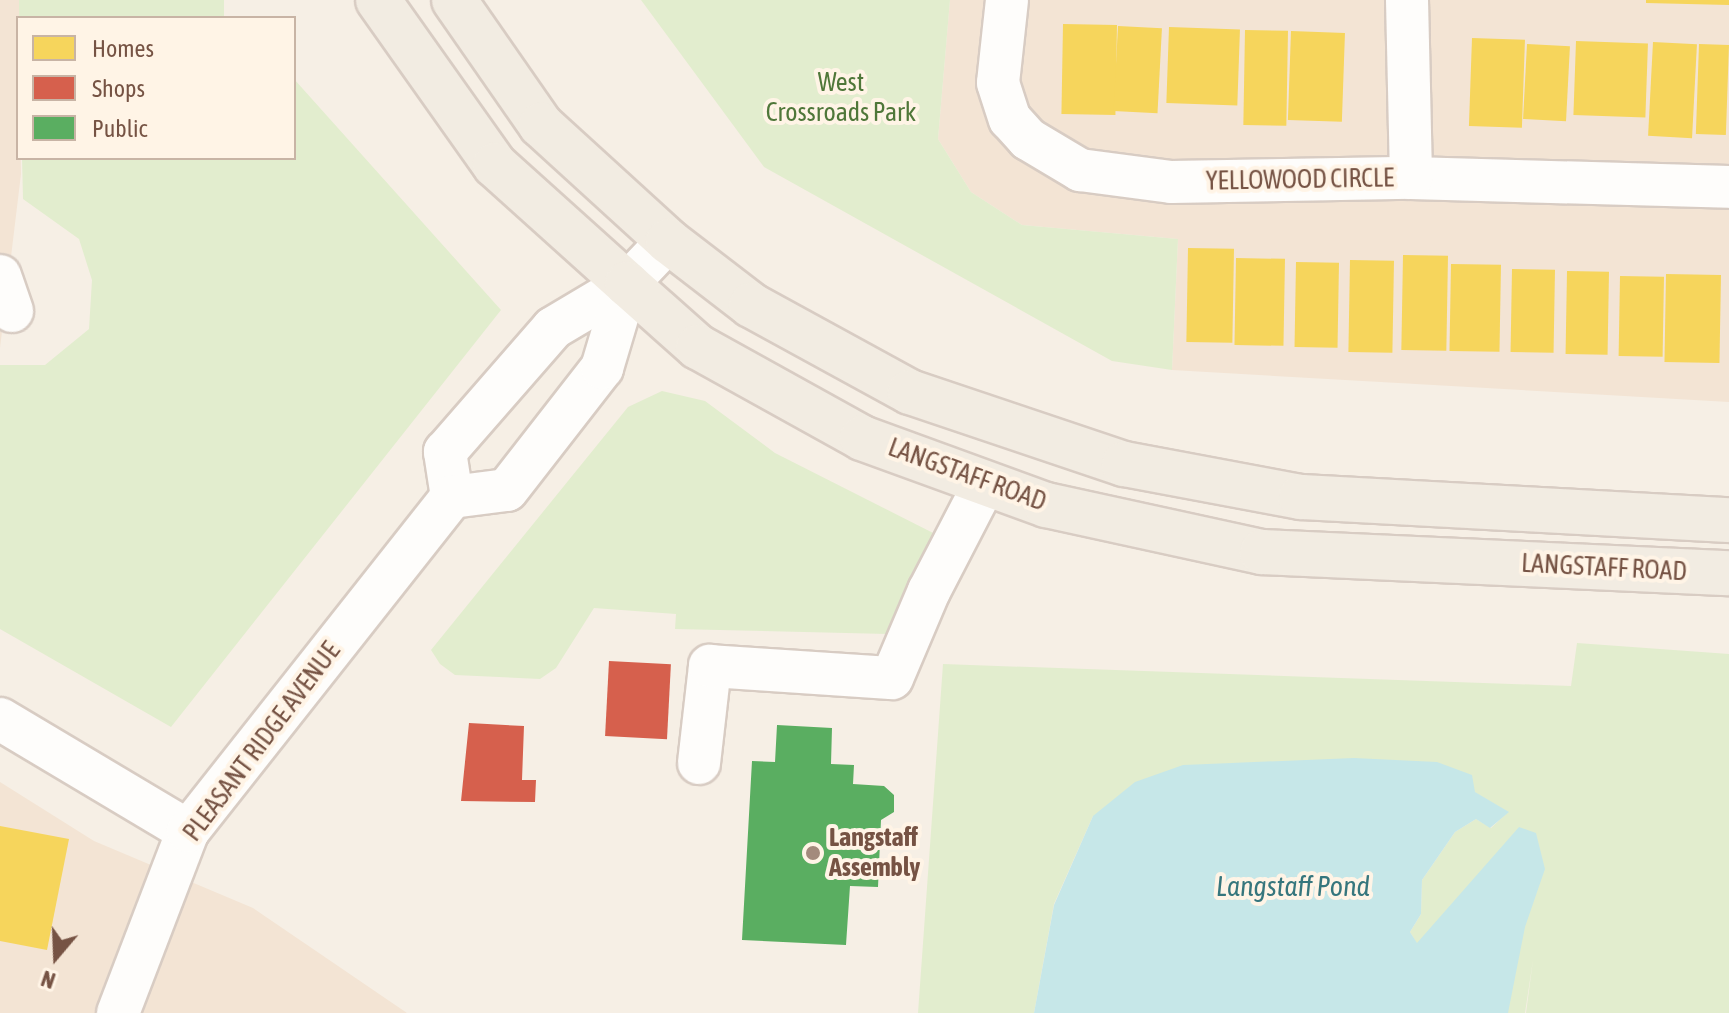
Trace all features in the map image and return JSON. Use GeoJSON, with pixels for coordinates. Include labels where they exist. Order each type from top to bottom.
{"type":"FeatureCollection","features":[{"type":"Feature","properties":{"kind":"main road","name":"LANGSTAFF ROAD"},"geometry":{"type":"LineString","coordinates":[[378,0],[495,165],[698,347],[862,438],[1046,505],[1262,552],[1729,573]]}},
{"type":"Feature","properties":{"kind":"main road","name":"LANGSTAFF ROAD"},"geometry":{"type":"LineString","coordinates":[[454,0],[541,125],[668,241],[751,305],[910,392],[1124,464],[1301,497],[1729,520]]}},
{"type":"Feature","properties":{"kind":"street","name":"YELLOWOOD CIRCLE"},"geometry":{"type":"LineString","coordinates":[[1007,0],[998,83],[1010,119],[1028,139],[1080,170],[1171,182],[1411,178],[1729,187]]}},
{"type":"Feature","properties":{"kind":"street"},"geometry":{"type":"LineString","coordinates":[[1407,0],[1411,178]]}},
{"type":"Feature","properties":{"kind":"street"},"geometry":{"type":"LineString","coordinates":[[627,284],[602,368],[507,490],[452,497],[445,452],[553,328],[627,284],[668,241]]}},
{"type":"Feature","properties":{"kind":"street"},"geometry":{"type":"LineString","coordinates":[[699,763],[710,666],[892,678],[985,483]]}},
{"type":"Feature","properties":{"kind":"street","name":"PLEASANT RIDGE AVENUE"},"geometry":{"type":"LineString","coordinates":[[118,1013],[188,831],[452,497]]}},
{"type":"Feature","properties":{"kind":"street"},"geometry":{"type":"LineString","coordinates":[[0,719],[188,831]]}},
{"type":"Feature","properties":{"kind":"shaded area"},"geometry":{"type":"Polygon","coordinates":[[[0,0],[26,0],[26,16],[16,16],[16,160],[21,160],[21,174],[0,348],[0,0]]]}},
{"type":"Feature","properties":{"kind":"shaded area"},"geometry":{"type":"Polygon","coordinates":[[[950,0],[1729,0],[1729,402],[1172,370],[1178,239],[1022,225],[971,192],[938,139],[950,0]]]}},
{"type":"Feature","properties":{"kind":"shaded area"},"geometry":{"type":"Polygon","coordinates":[[[0,782],[94,841],[253,908],[407,1013],[0,1013],[0,782]]]}},
{"type":"Feature","properties":{"kind":"green space"},"geometry":{"type":"Polygon","coordinates":[[[19,0],[224,0],[224,16],[19,16],[19,0]]]}},
{"type":"Feature","properties":{"kind":"green space","name":"West Crossroads Park"},"geometry":{"type":"Polygon","coordinates":[[[641,0],[950,0],[938,139],[971,192],[1022,225],[1178,239],[1172,370],[1112,361],[764,167],[641,0]]]}},
{"type":"Feature","properties":{"kind":"green space"},"geometry":{"type":"Polygon","coordinates":[[[296,81],[501,310],[171,727],[0,629],[0,365],[45,365],[89,329],[92,280],[79,239],[23,199],[22,160],[296,160],[296,81]]]}},
{"type":"Feature","properties":{"kind":"green space"},"geometry":{"type":"Polygon","coordinates":[[[662,391],[705,401],[775,453],[945,539],[888,634],[675,629],[676,614],[594,608],[556,668],[540,679],[455,675],[440,664],[431,650],[628,407],[662,391]]]}},
{"type":"Feature","properties":{"kind":"green space"},"geometry":{"type":"Polygon","coordinates":[[[1577,643],[1729,654],[1729,1013],[1526,1013],[1533,960],[1525,1013],[1508,1013],[1441,920],[1417,944],[1410,932],[1421,914],[1422,880],[1455,832],[1476,819],[1491,828],[1508,812],[1474,792],[1093,816],[1054,904],[1034,1013],[918,1013],[943,664],[1571,686],[1577,643]]]}},
{"type":"Feature","properties":{"kind":"water","name":"Langstaff Pond"},"geometry":{"type":"Polygon","coordinates":[[[1354,758],[1437,762],[1472,775],[1475,792],[1509,812],[1490,828],[1476,819],[1455,832],[1422,880],[1421,914],[1410,932],[1417,943],[1519,827],[1536,833],[1545,869],[1525,927],[1508,1013],[1034,1013],[1054,905],[1093,816],[1135,782],[1183,765],[1354,758]]]}},
{"type":"Feature","properties":{"kind":"building: Homes"},"geometry":{"type":"Polygon","coordinates":[[[1646,0],[1729,0],[1729,5],[1646,3],[1646,0]]]}},
{"type":"Feature","properties":{"kind":"building: Homes"},"geometry":{"type":"Polygon","coordinates":[[[1063,24],[1117,25],[1115,115],[1061,114],[1063,24]]]}},
{"type":"Feature","properties":{"kind":"building: Homes"},"geometry":{"type":"Polygon","coordinates":[[[1118,26],[1162,28],[1157,113],[1114,111],[1118,26]]]}},
{"type":"Feature","properties":{"kind":"building: Homes"},"geometry":{"type":"Polygon","coordinates":[[[1169,27],[1240,29],[1237,105],[1166,103],[1169,27]]]}},
{"type":"Feature","properties":{"kind":"building: Homes"},"geometry":{"type":"Polygon","coordinates":[[[1245,30],[1288,31],[1286,126],[1243,125],[1245,30]]]}},
{"type":"Feature","properties":{"kind":"building: Homes"},"geometry":{"type":"Polygon","coordinates":[[[1291,31],[1345,33],[1342,122],[1288,120],[1291,31]]]}},
{"type":"Feature","properties":{"kind":"building: Homes"},"geometry":{"type":"Polygon","coordinates":[[[1472,38],[1525,40],[1522,128],[1469,126],[1472,38]]]}},
{"type":"Feature","properties":{"kind":"building: Homes"},"geometry":{"type":"Polygon","coordinates":[[[1576,41],[1648,44],[1645,117],[1573,115],[1576,41]]]}},
{"type":"Feature","properties":{"kind":"building: Homes"},"geometry":{"type":"Polygon","coordinates":[[[1653,42],[1697,44],[1692,138],[1648,136],[1653,42]]]}},
{"type":"Feature","properties":{"kind":"building: Homes"},"geometry":{"type":"Polygon","coordinates":[[[1527,44],[1570,46],[1566,121],[1523,119],[1527,44]]]}},
{"type":"Feature","properties":{"kind":"building: Homes"},"geometry":{"type":"Polygon","coordinates":[[[1699,44],[1729,45],[1726,135],[1696,134],[1699,44]]]}},
{"type":"Feature","properties":{"kind":"building: Homes"},"geometry":{"type":"Polygon","coordinates":[[[1188,248],[1234,249],[1232,343],[1186,342],[1188,248]]]}},
{"type":"Feature","properties":{"kind":"building: Homes"},"geometry":{"type":"Polygon","coordinates":[[[1403,255],[1448,256],[1446,351],[1401,350],[1403,255]]]}},
{"type":"Feature","properties":{"kind":"building: Homes"},"geometry":{"type":"Polygon","coordinates":[[[1236,258],[1285,259],[1283,346],[1234,345],[1236,258]]]}},
{"type":"Feature","properties":{"kind":"building: Homes"},"geometry":{"type":"Polygon","coordinates":[[[1350,260],[1394,261],[1392,353],[1348,352],[1350,260]]]}},
{"type":"Feature","properties":{"kind":"building: Homes"},"geometry":{"type":"Polygon","coordinates":[[[1296,262],[1339,263],[1338,348],[1295,347],[1296,262]]]}},
{"type":"Feature","properties":{"kind":"building: Homes"},"geometry":{"type":"Polygon","coordinates":[[[1451,264],[1501,265],[1499,352],[1449,351],[1451,264]]]}},
{"type":"Feature","properties":{"kind":"building: Homes"},"geometry":{"type":"Polygon","coordinates":[[[1512,269],[1555,270],[1554,353],[1511,352],[1512,269]]]}},
{"type":"Feature","properties":{"kind":"building: Homes"},"geometry":{"type":"Polygon","coordinates":[[[1567,271],[1609,272],[1608,355],[1566,354],[1567,271]]]}},
{"type":"Feature","properties":{"kind":"building: Homes"},"geometry":{"type":"Polygon","coordinates":[[[1666,274],[1721,275],[1719,363],[1664,362],[1666,274]]]}},
{"type":"Feature","properties":{"kind":"building: Homes"},"geometry":{"type":"Polygon","coordinates":[[[1620,276],[1664,277],[1663,357],[1619,356],[1620,276]]]}},
{"type":"Feature","properties":{"kind":"building: Homes"},"geometry":{"type":"Polygon","coordinates":[[[0,826],[69,839],[47,950],[0,941],[0,826]]]}},
{"type":"Feature","properties":{"kind":"building: Shops"},"geometry":{"type":"Polygon","coordinates":[[[609,661],[671,664],[667,739],[605,736],[609,661]]]}},
{"type":"Feature","properties":{"kind":"building: Shops"},"geometry":{"type":"Polygon","coordinates":[[[469,723],[524,726],[522,780],[536,780],[535,802],[461,801],[469,723]]]}},
{"type":"Feature","properties":{"kind":"building: Public","name":"Langstaff Assembly"},"geometry":{"type":"Polygon","coordinates":[[[777,725],[832,728],[831,764],[854,765],[853,784],[884,786],[894,795],[894,812],[881,820],[878,887],[850,886],[846,945],[742,940],[752,761],[775,762],[777,725]]]}},
{"type":"Feature","properties":{"kind":"place","name":"Langstaff Assembly"},"geometry":{"type":"Point","coordinates":[813,853]}}]}
